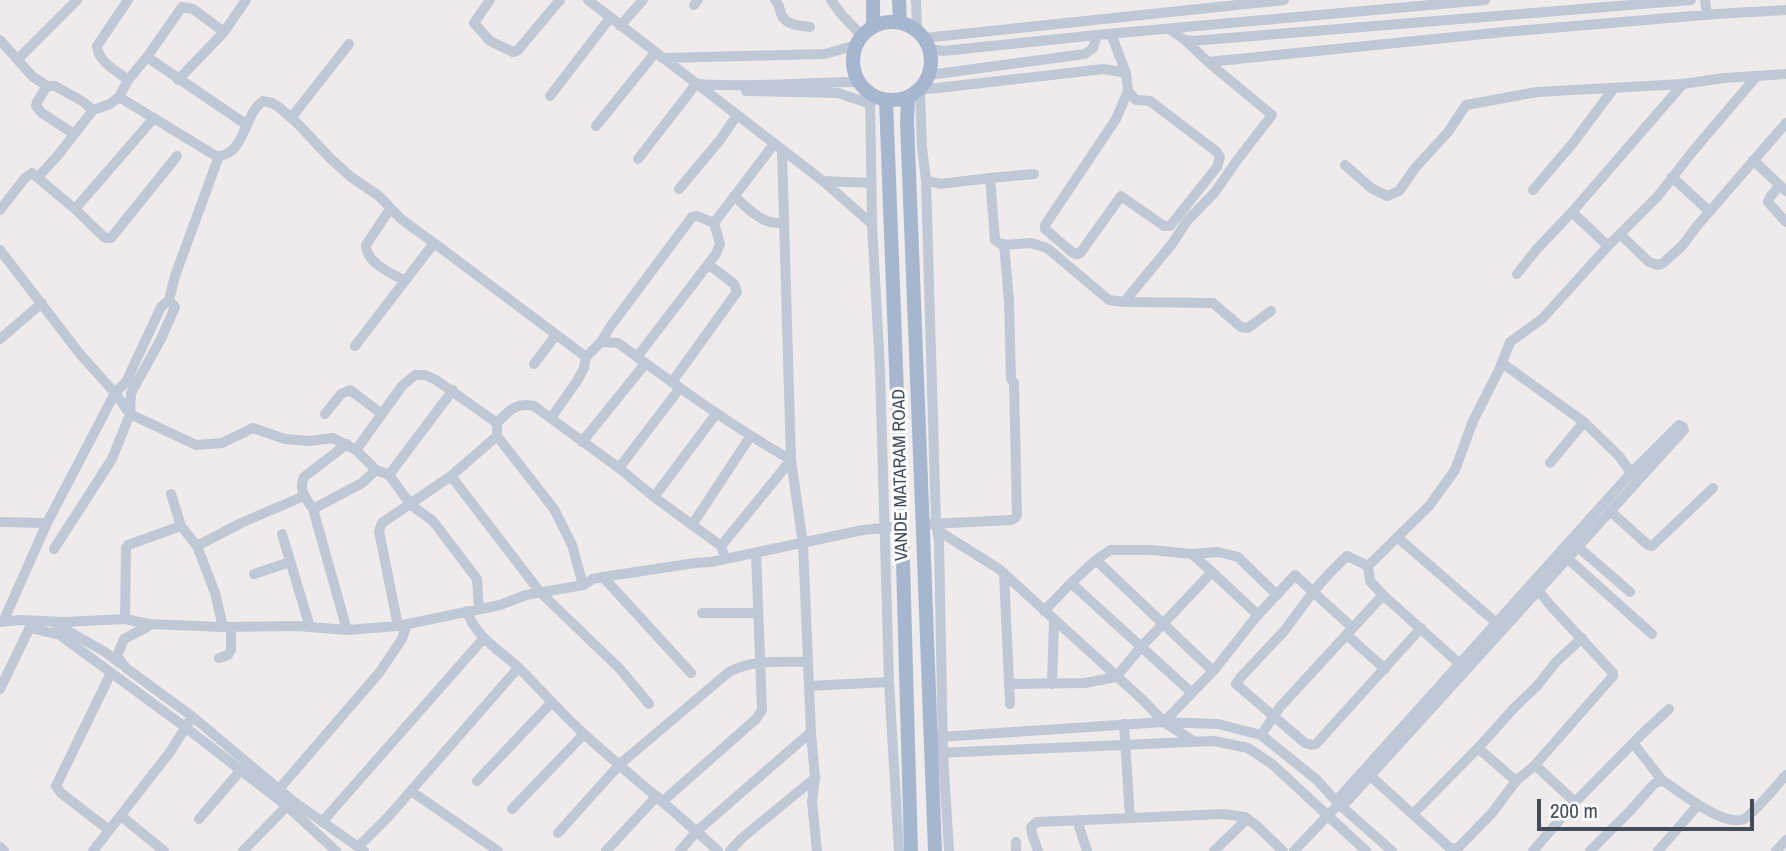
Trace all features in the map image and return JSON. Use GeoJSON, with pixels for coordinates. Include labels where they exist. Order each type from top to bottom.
{"type":"FeatureCollection","features":[{"type":"Feature","properties":{"kind":"main road"},"geometry":{"type":"LineString","coordinates":[[873,0],[873,25]]}},
{"type":"Feature","properties":{"kind":"main road"},"geometry":{"type":"LineString","coordinates":[[899,0],[900,21]]}},
{"type":"Feature","properties":{"kind":"main road"},"geometry":{"type":"LineString","coordinates":[[900,21],[923,39],[932,67],[929,75],[914,94],[897,100],[870,99],[852,66],[853,50],[858,40],[873,25],[900,21]]}},
{"type":"Feature","properties":{"kind":"main road","name":"VANDE MATARAM ROAD"},"geometry":{"type":"LineString","coordinates":[[914,94],[908,122],[918,366],[932,526],[937,753],[935,851]]}},
{"type":"Feature","properties":{"kind":"main road","name":"VANDE MATARAM ROAD"},"geometry":{"type":"LineString","coordinates":[[886,100],[911,851]]}},
{"type":"Feature","properties":{"kind":"street"},"geometry":{"type":"LineString","coordinates":[[18,59],[77,0]]}},
{"type":"Feature","properties":{"kind":"street"},"geometry":{"type":"LineString","coordinates":[[178,80],[224,32],[246,0]]}},
{"type":"Feature","properties":{"kind":"street"},"geometry":{"type":"LineString","coordinates":[[490,0],[474,23],[490,41],[513,52],[518,50],[560,0]]}},
{"type":"Feature","properties":{"kind":"street"},"geometry":{"type":"LineString","coordinates":[[588,0],[823,181],[872,224]]}},
{"type":"Feature","properties":{"kind":"street"},"geometry":{"type":"LineString","coordinates":[[620,26],[643,0]]}},
{"type":"Feature","properties":{"kind":"street"},"geometry":{"type":"LineString","coordinates":[[775,0],[780,5],[785,20],[810,27]]}},
{"type":"Feature","properties":{"kind":"street"},"geometry":{"type":"LineString","coordinates":[[596,126],[659,55],[825,54],[858,40],[831,0]]}},
{"type":"Feature","properties":{"kind":"street"},"geometry":{"type":"LineString","coordinates":[[915,0],[923,39],[943,51],[1485,0]]}},
{"type":"Feature","properties":{"kind":"street"},"geometry":{"type":"LineString","coordinates":[[923,39],[1284,0]]}},
{"type":"Feature","properties":{"kind":"street"},"geometry":{"type":"LineString","coordinates":[[1185,40],[1690,0],[1691,16]]}},
{"type":"Feature","properties":{"kind":"street"},"geometry":{"type":"LineString","coordinates":[[1704,0],[1707,15]]}},
{"type":"Feature","properties":{"kind":"street"},"geometry":{"type":"LineString","coordinates":[[121,2],[97,46],[97,52],[128,80]]}},
{"type":"Feature","properties":{"kind":"street"},"geometry":{"type":"LineString","coordinates":[[38,177],[59,155],[93,110],[110,104],[119,96],[182,7],[193,9],[224,32]]}},
{"type":"Feature","properties":{"kind":"street"},"geometry":{"type":"LineString","coordinates":[[1208,62],[1504,32],[1786,10]]}},
{"type":"Feature","properties":{"kind":"street"},"geometry":{"type":"LineString","coordinates":[[550,96],[610,18]]}},
{"type":"Feature","properties":{"kind":"street"},"geometry":{"type":"LineString","coordinates":[[1124,302],[1172,244],[1187,220],[1215,192],[1272,115],[1208,62],[1174,28]]}},
{"type":"Feature","properties":{"kind":"street"},"geometry":{"type":"LineString","coordinates":[[1111,34],[1126,73],[1128,91],[1116,119],[1045,225],[1045,229],[1073,253],[1081,252],[1121,196],[1164,226],[1170,226],[1217,167],[1220,157],[1217,152],[1150,101],[1136,100],[1128,91]]}},
{"type":"Feature","properties":{"kind":"street"},"geometry":{"type":"LineString","coordinates":[[929,75],[1085,54],[1093,48],[1097,35]]}},
{"type":"Feature","properties":{"kind":"street"},"geometry":{"type":"LineString","coordinates":[[0,40],[33,77],[47,86],[55,86],[93,110]]}},
{"type":"Feature","properties":{"kind":"street"},"geometry":{"type":"LineString","coordinates":[[291,118],[349,44]]}},
{"type":"Feature","properties":{"kind":"street"},"geometry":{"type":"LineString","coordinates":[[147,57],[247,125]]}},
{"type":"Feature","properties":{"kind":"street"},"geometry":{"type":"LineString","coordinates":[[932,526],[926,180],[914,94],[1104,69],[1126,73]]}},
{"type":"Feature","properties":{"kind":"street"},"geometry":{"type":"LineString","coordinates":[[1345,165],[1371,188],[1387,196],[1399,191],[1416,167],[1448,132],[1466,105],[1537,92],[1683,84],[1786,74]]}},
{"type":"Feature","properties":{"kind":"street"},"geometry":{"type":"LineString","coordinates":[[1368,566],[1429,506],[1455,470],[1473,421],[1510,342],[1542,319],[1658,196],[1756,77]]}},
{"type":"Feature","properties":{"kind":"street"},"geometry":{"type":"LineString","coordinates":[[696,84],[859,82]]}},
{"type":"Feature","properties":{"kind":"street"},"geometry":{"type":"LineString","coordinates":[[638,159],[696,84]]}},
{"type":"Feature","properties":{"kind":"street"},"geometry":{"type":"LineString","coordinates":[[1517,274],[1683,84]]}},
{"type":"Feature","properties":{"kind":"street"},"geometry":{"type":"LineString","coordinates":[[717,85],[743,91],[838,93],[870,99],[888,682],[899,851]]}},
{"type":"Feature","properties":{"kind":"street"},"geometry":{"type":"LineString","coordinates":[[47,86],[36,106],[74,134]]}},
{"type":"Feature","properties":{"kind":"street"},"geometry":{"type":"LineString","coordinates":[[1533,190],[1614,88]]}},
{"type":"Feature","properties":{"kind":"street"},"geometry":{"type":"LineString","coordinates":[[119,96],[219,156],[230,154],[237,146],[256,106],[263,101],[272,103],[351,177],[379,196],[390,209],[586,357]]}},
{"type":"Feature","properties":{"kind":"street"},"geometry":{"type":"LineString","coordinates":[[679,189],[737,115]]}},
{"type":"Feature","properties":{"kind":"street"},"geometry":{"type":"LineString","coordinates":[[75,209],[154,118]]}},
{"type":"Feature","properties":{"kind":"street"},"geometry":{"type":"LineString","coordinates":[[1620,234],[1649,262],[1657,265],[1663,263],[1682,246],[1786,123]]}},
{"type":"Feature","properties":{"kind":"street"},"geometry":{"type":"LineString","coordinates":[[714,223],[778,147]]}},
{"type":"Feature","properties":{"kind":"street"},"geometry":{"type":"LineString","coordinates":[[778,147],[784,222],[791,460],[803,544],[815,778],[812,802],[817,851]]}},
{"type":"Feature","properties":{"kind":"street"},"geometry":{"type":"LineString","coordinates":[[0,210],[32,173],[105,238],[111,238],[177,156]]}},
{"type":"Feature","properties":{"kind":"street"},"geometry":{"type":"LineString","coordinates":[[1,622],[47,523],[115,393],[126,382],[161,307],[169,300],[175,276],[219,156]]}},
{"type":"Feature","properties":{"kind":"street"},"geometry":{"type":"LineString","coordinates":[[1753,160],[1783,188],[1769,198],[1768,202],[1786,222]]}},
{"type":"Feature","properties":{"kind":"street"},"geometry":{"type":"LineString","coordinates":[[926,180],[940,184],[1034,174]]}},
{"type":"Feature","properties":{"kind":"street"},"geometry":{"type":"LineString","coordinates":[[1672,177],[1709,211]]}},
{"type":"Feature","properties":{"kind":"street"},"geometry":{"type":"LineString","coordinates":[[990,178],[995,240],[1004,244],[1031,243],[1047,248],[1109,300],[1213,303],[1245,328],[1270,311]]}},
{"type":"Feature","properties":{"kind":"street"},"geometry":{"type":"LineString","coordinates":[[823,181],[872,183]]}},
{"type":"Feature","properties":{"kind":"street"},"geometry":{"type":"LineString","coordinates":[[734,196],[769,223],[784,222]]}},
{"type":"Feature","properties":{"kind":"street"},"geometry":{"type":"LineString","coordinates":[[390,209],[366,249],[375,262],[405,281]]}},
{"type":"Feature","properties":{"kind":"street"},"geometry":{"type":"LineString","coordinates":[[1572,212],[1608,246]]}},
{"type":"Feature","properties":{"kind":"street"},"geometry":{"type":"LineString","coordinates":[[551,418],[577,381],[586,357],[601,342],[692,216],[714,223]]}},
{"type":"Feature","properties":{"kind":"street"},"geometry":{"type":"LineString","coordinates":[[582,442],[708,264],[720,244],[714,223]]}},
{"type":"Feature","properties":{"kind":"street"},"geometry":{"type":"LineString","coordinates":[[355,346],[434,243]]}},
{"type":"Feature","properties":{"kind":"street"},"geometry":{"type":"LineString","coordinates":[[932,526],[1011,520],[1017,515],[1014,383],[1011,379],[1004,244]]}},
{"type":"Feature","properties":{"kind":"street"},"geometry":{"type":"LineString","coordinates":[[0,250],[130,414],[196,445],[222,443],[253,428],[285,439],[309,441],[333,438],[352,447],[376,470],[389,475],[411,505],[433,521],[477,579],[479,609]]}},
{"type":"Feature","properties":{"kind":"street"},"geometry":{"type":"LineString","coordinates":[[0,271],[10,261]]}},
{"type":"Feature","properties":{"kind":"street"},"geometry":{"type":"LineString","coordinates":[[619,468],[737,292],[734,284],[708,264]]}},
{"type":"Feature","properties":{"kind":"street"},"geometry":{"type":"LineString","coordinates":[[54,549],[112,459],[130,414],[131,393],[161,339],[175,307],[169,300]]}},
{"type":"Feature","properties":{"kind":"street"},"geometry":{"type":"LineString","coordinates":[[0,339],[42,303]]}},
{"type":"Feature","properties":{"kind":"street"},"geometry":{"type":"LineString","coordinates":[[534,364],[556,335]]}},
{"type":"Feature","properties":{"kind":"street"},"geometry":{"type":"LineString","coordinates":[[601,342],[618,343],[750,437],[791,460]]}},
{"type":"Feature","properties":{"kind":"street"},"geometry":{"type":"LineString","coordinates":[[1502,363],[1584,422],[1619,456],[1634,477]]}},
{"type":"Feature","properties":{"kind":"street"},"geometry":{"type":"LineString","coordinates":[[347,630],[313,509],[304,496],[304,477],[352,447],[382,414],[402,386],[415,375],[425,375],[436,380],[497,423]]}},
{"type":"Feature","properties":{"kind":"street"},"geometry":{"type":"LineString","coordinates":[[325,414],[341,394],[350,390],[382,414]]}},
{"type":"Feature","properties":{"kind":"street"},"geometry":{"type":"LineString","coordinates":[[389,475],[453,390]]}},
{"type":"Feature","properties":{"kind":"street"},"geometry":{"type":"LineString","coordinates":[[583,585],[572,545],[554,509],[497,436],[497,423],[520,404],[534,407],[619,468],[721,546],[726,558]]}},
{"type":"Feature","properties":{"kind":"street"},"geometry":{"type":"LineString","coordinates":[[654,497],[716,414]]}},
{"type":"Feature","properties":{"kind":"street"},"geometry":{"type":"LineString","coordinates":[[1550,463],[1584,422]]}},
{"type":"Feature","properties":{"kind":"street"},"geometry":{"type":"LineString","coordinates":[[1296,850],[1677,427],[1683,427],[1684,430],[1634,477],[1610,511],[1578,547],[1535,586]]}},
{"type":"Feature","properties":{"kind":"street"},"geometry":{"type":"LineString","coordinates":[[279,789],[379,673],[402,639],[403,625],[379,531],[382,523],[451,476],[497,436]]}},
{"type":"Feature","properties":{"kind":"street"},"geometry":{"type":"LineString","coordinates":[[692,525],[750,437]]}},
{"type":"Feature","properties":{"kind":"street"},"geometry":{"type":"LineString","coordinates":[[721,546],[791,460]]}},
{"type":"Feature","properties":{"kind":"street"},"geometry":{"type":"LineString","coordinates":[[313,509],[362,484],[376,470]]}},
{"type":"Feature","properties":{"kind":"street"},"geometry":{"type":"LineString","coordinates":[[451,476],[540,592],[621,669],[649,704]]}},
{"type":"Feature","properties":{"kind":"street"},"geometry":{"type":"LineString","coordinates":[[1610,511],[1652,546],[1713,488]]}},
{"type":"Feature","properties":{"kind":"street"},"geometry":{"type":"LineString","coordinates":[[171,495],[181,526],[197,546],[227,627],[231,650],[228,655],[219,658]]}},
{"type":"Feature","properties":{"kind":"street"},"geometry":{"type":"LineString","coordinates":[[197,546],[241,523],[304,496]]}},
{"type":"Feature","properties":{"kind":"street"},"geometry":{"type":"LineString","coordinates":[[0,522],[47,523]]}},
{"type":"Feature","properties":{"kind":"street"},"geometry":{"type":"LineString","coordinates":[[125,619],[126,548],[181,526]]}},
{"type":"Feature","properties":{"kind":"street"},"geometry":{"type":"LineString","coordinates":[[32,624],[125,619],[149,624],[347,630],[403,625],[500,605],[526,594],[583,585],[603,577],[711,562],[885,526],[902,526]]}},
{"type":"Feature","properties":{"kind":"street"},"geometry":{"type":"LineString","coordinates":[[932,526],[1003,573],[1164,722],[1194,741]]}},
{"type":"Feature","properties":{"kind":"street"},"geometry":{"type":"LineString","coordinates":[[282,534],[310,627]]}},
{"type":"Feature","properties":{"kind":"street"},"geometry":{"type":"LineString","coordinates":[[1397,537],[1500,626]]}},
{"type":"Feature","properties":{"kind":"street"},"geometry":{"type":"LineString","coordinates":[[1578,547],[1630,592]]}},
{"type":"Feature","properties":{"kind":"street"},"geometry":{"type":"LineString","coordinates":[[1044,611],[1071,583],[1110,550],[1192,554],[1218,552],[1238,558],[1277,595]]}},
{"type":"Feature","properties":{"kind":"street"},"geometry":{"type":"LineString","coordinates":[[606,851],[660,799],[756,719],[762,710],[756,553]]}},
{"type":"Feature","properties":{"kind":"street"},"geometry":{"type":"LineString","coordinates":[[1192,554],[1258,615]]}},
{"type":"Feature","properties":{"kind":"street"},"geometry":{"type":"LineString","coordinates":[[1368,566],[1347,556],[1320,583],[1285,630],[1236,684],[1305,743],[1316,744],[1421,628]]}},
{"type":"Feature","properties":{"kind":"street"},"geometry":{"type":"LineString","coordinates":[[1567,558],[1652,634]]}},
{"type":"Feature","properties":{"kind":"street"},"geometry":{"type":"LineString","coordinates":[[1096,560],[1213,671]]}},
{"type":"Feature","properties":{"kind":"street"},"geometry":{"type":"LineString","coordinates":[[254,573],[290,562]]}},
{"type":"Feature","properties":{"kind":"street"},"geometry":{"type":"LineString","coordinates":[[1368,566],[1370,581],[1383,595],[1462,666]]}},
{"type":"Feature","properties":{"kind":"street"},"geometry":{"type":"LineString","coordinates":[[1009,684],[1085,683],[1116,677],[1212,572]]}},
{"type":"Feature","properties":{"kind":"street"},"geometry":{"type":"LineString","coordinates":[[1003,573],[1010,704]]}},
{"type":"Feature","properties":{"kind":"street"},"geometry":{"type":"LineString","coordinates":[[1164,722],[1213,671],[1258,615],[1295,575],[1385,668]]}},
{"type":"Feature","properties":{"kind":"street"},"geometry":{"type":"LineString","coordinates":[[603,577],[691,673]]}},
{"type":"Feature","properties":{"kind":"street"},"geometry":{"type":"LineString","coordinates":[[1071,583],[1192,693]]}},
{"type":"Feature","properties":{"kind":"street"},"geometry":{"type":"LineString","coordinates":[[1367,773],[1450,848],[1457,849],[1492,813],[1516,781],[1535,765],[1614,677],[1535,586]]}},
{"type":"Feature","properties":{"kind":"street"},"geometry":{"type":"LineString","coordinates":[[1261,735],[1274,715],[1383,595]]}},
{"type":"Feature","properties":{"kind":"street"},"geometry":{"type":"LineString","coordinates":[[467,611],[470,621],[484,638],[584,734],[718,851]]}},
{"type":"Feature","properties":{"kind":"street"},"geometry":{"type":"LineString","coordinates":[[702,614],[758,612]]}},
{"type":"Feature","properties":{"kind":"street"},"geometry":{"type":"LineString","coordinates":[[1052,684],[1054,619]]}},
{"type":"Feature","properties":{"kind":"street"},"geometry":{"type":"LineString","coordinates":[[1,622],[20,620],[60,635],[241,770],[287,806],[336,851]]}},
{"type":"Feature","properties":{"kind":"street"},"geometry":{"type":"LineString","coordinates":[[52,622],[105,652],[193,717],[279,789],[361,849],[518,668]]}},
{"type":"Feature","properties":{"kind":"street"},"geometry":{"type":"LineString","coordinates":[[0,689],[32,624]]}},
{"type":"Feature","properties":{"kind":"street"},"geometry":{"type":"LineString","coordinates":[[126,668],[117,656],[124,639],[149,624]]}},
{"type":"Feature","properties":{"kind":"street"},"geometry":{"type":"LineString","coordinates":[[322,822],[484,638]]}},
{"type":"Feature","properties":{"kind":"street"},"geometry":{"type":"LineString","coordinates":[[1413,814],[1478,748],[1556,662],[1582,638]]}},
{"type":"Feature","properties":{"kind":"street"},"geometry":{"type":"LineString","coordinates":[[558,833],[620,764],[729,672],[760,663],[808,662]]}},
{"type":"Feature","properties":{"kind":"street"},"geometry":{"type":"LineString","coordinates":[[109,830],[55,786],[111,673]]}},
{"type":"Feature","properties":{"kind":"street"},"geometry":{"type":"LineString","coordinates":[[809,686],[888,682]]}},
{"type":"Feature","properties":{"kind":"street"},"geometry":{"type":"LineString","coordinates":[[477,781],[552,702]]}},
{"type":"Feature","properties":{"kind":"street"},"geometry":{"type":"LineString","coordinates":[[1534,851],[1575,802],[1669,709]]}},
{"type":"Feature","properties":{"kind":"street"},"geometry":{"type":"LineString","coordinates":[[93,851],[170,752],[193,717]]}},
{"type":"Feature","properties":{"kind":"street"},"geometry":{"type":"LineString","coordinates":[[936,737],[1164,722],[1218,724],[1261,735],[1317,780],[1338,804],[1392,851]]}},
{"type":"Feature","properties":{"kind":"street"},"geometry":{"type":"LineString","coordinates":[[1124,724],[1130,818]]}},
{"type":"Feature","properties":{"kind":"street"},"geometry":{"type":"LineString","coordinates":[[680,851],[696,831],[811,732]]}},
{"type":"Feature","properties":{"kind":"street"},"geometry":{"type":"LineString","coordinates":[[512,809],[584,734]]}},
{"type":"Feature","properties":{"kind":"street"},"geometry":{"type":"LineString","coordinates":[[949,851],[937,753],[1194,741],[1214,741],[1248,748],[1272,764],[1366,851]]}},
{"type":"Feature","properties":{"kind":"street"},"geometry":{"type":"LineString","coordinates":[[1633,743],[1662,780],[1704,810],[1733,821],[1745,818],[1786,775]]}},
{"type":"Feature","properties":{"kind":"street"},"geometry":{"type":"LineString","coordinates":[[1478,748],[1516,781]]}},
{"type":"Feature","properties":{"kind":"street"},"geometry":{"type":"LineString","coordinates":[[1535,765],[1575,802]]}},
{"type":"Feature","properties":{"kind":"street"},"geometry":{"type":"LineString","coordinates":[[200,819],[241,770]]}},
{"type":"Feature","properties":{"kind":"street"},"geometry":{"type":"LineString","coordinates":[[730,851],[815,778]]}},
{"type":"Feature","properties":{"kind":"street"},"geometry":{"type":"LineString","coordinates":[[1592,850],[1654,784],[1662,780]]}},
{"type":"Feature","properties":{"kind":"street"},"geometry":{"type":"LineString","coordinates":[[411,791],[498,851]]}},
{"type":"Feature","properties":{"kind":"street"},"geometry":{"type":"LineString","coordinates":[[243,851],[287,806]]}},
{"type":"Feature","properties":{"kind":"street"},"geometry":{"type":"LineString","coordinates":[[1658,851],[1699,806]]}},
{"type":"Feature","properties":{"kind":"street"},"geometry":{"type":"LineString","coordinates":[[1038,851],[1031,827],[1037,822],[1224,814],[1245,817],[1283,851]]}},
{"type":"Feature","properties":{"kind":"street"},"geometry":{"type":"LineString","coordinates":[[121,816],[163,851]]}},
{"type":"Feature","properties":{"kind":"street"},"geometry":{"type":"LineString","coordinates":[[1214,851],[1247,819]]}},
{"type":"Feature","properties":{"kind":"street"},"geometry":{"type":"LineString","coordinates":[[1077,820],[1087,851]]}},
{"type":"Feature","properties":{"kind":"street"},"geometry":{"type":"LineString","coordinates":[[1776,851],[1786,841]]}},
{"type":"Feature","properties":{"kind":"street"},"geometry":{"type":"LineString","coordinates":[[0,847],[4,851]]}}]}
